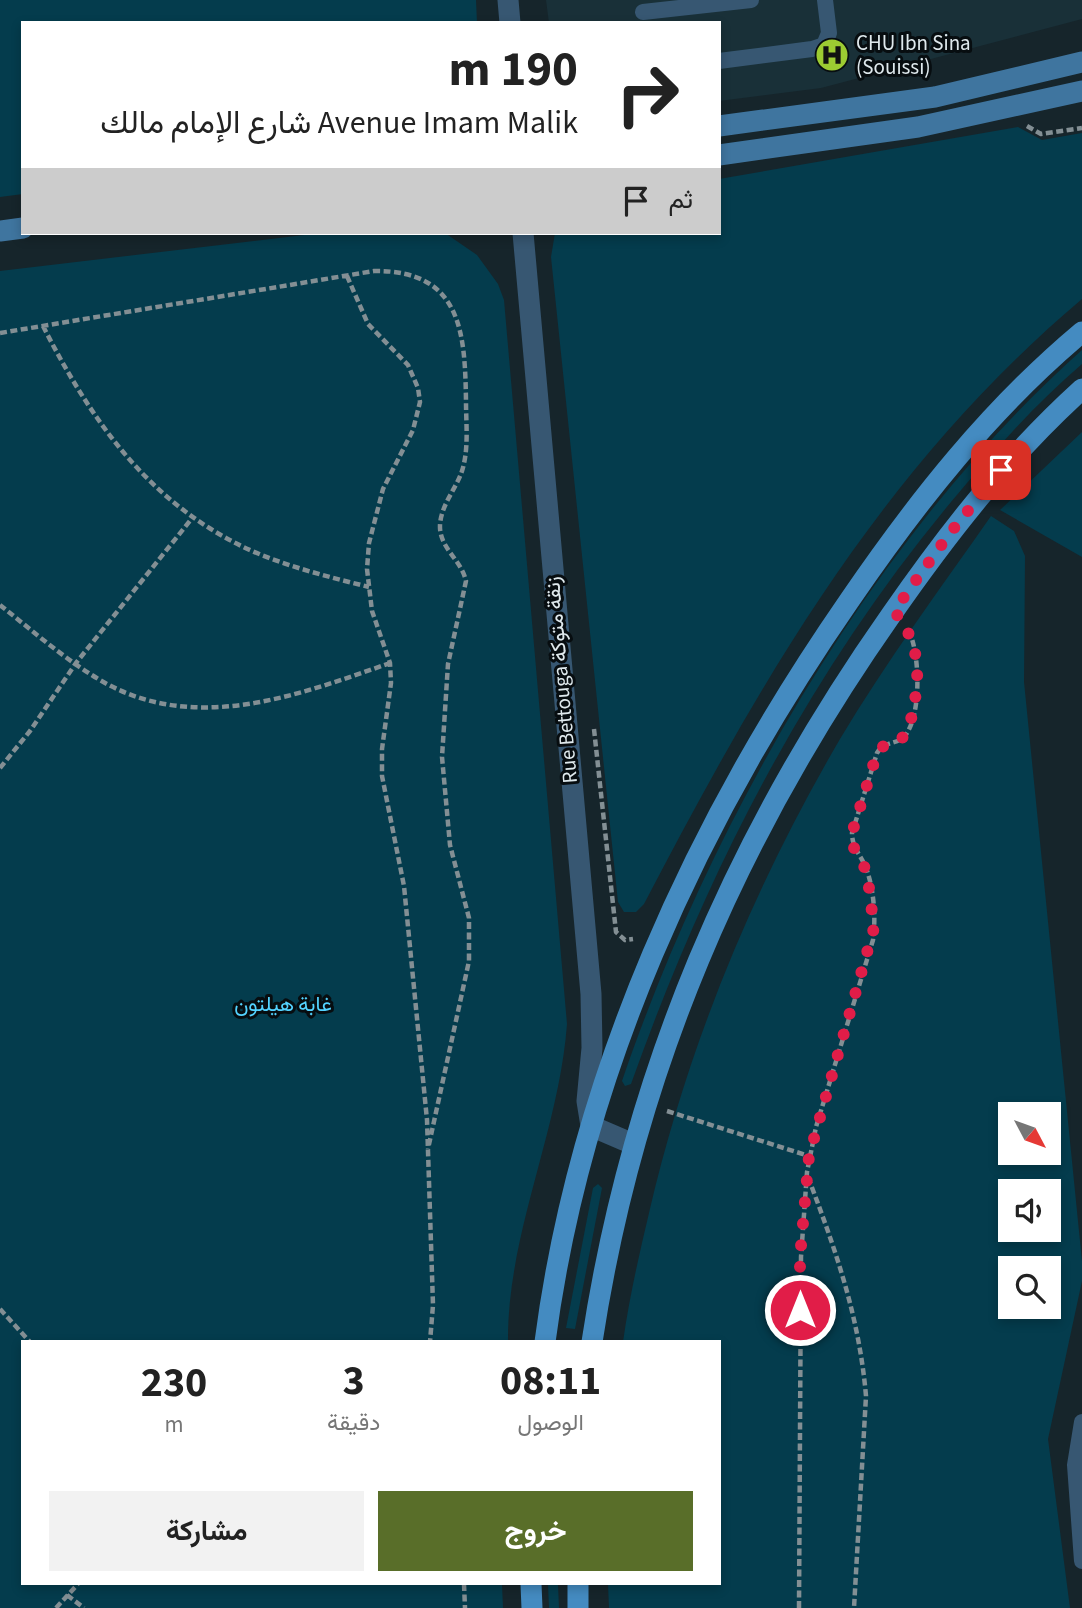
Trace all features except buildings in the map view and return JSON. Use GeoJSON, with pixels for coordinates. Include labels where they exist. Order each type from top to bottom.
{"type":"FeatureCollection","features":[{"type":"Feature","properties":{"kind":"main road"},"geometry":{"type":"LineString","coordinates":[[721,126],[935,97],[1082,62]]}},
{"type":"Feature","properties":{"kind":"main road"},"geometry":{"type":"LineString","coordinates":[[721,155],[918,127],[1082,91]]}},
{"type":"Feature","properties":{"kind":"main road"},"geometry":{"type":"LineString","coordinates":[[0,231],[21,228]]}},
{"type":"Feature","properties":{"kind":"main road"},"geometry":{"type":"LineString","coordinates":[[545,1340],[565,1220],[614,1053],[652,957],[723,805],[816,649],[925,495],[1020,389],[1082,332]]}},
{"type":"Feature","properties":{"kind":"main road"},"geometry":{"type":"LineString","coordinates":[[592,1340],[609,1244],[645,1104],[696,962],[739,866],[788,774],[843,684],[950,533],[1001,470],[1082,389]]}},
{"type":"Feature","properties":{"kind":"main road"},"geometry":{"type":"LineString","coordinates":[[531,1585],[532,1608]]}},
{"type":"Feature","properties":{"kind":"main road"},"geometry":{"type":"LineString","coordinates":[[578,1585],[578,1608]]}},
{"type":"Feature","properties":{"kind":"street"},"geometry":{"type":"LineString","coordinates":[[508,0],[510,21]]}},
{"type":"Feature","properties":{"kind":"street","name":"Rue Bettouga زنقة متوكة"},"geometry":{"type":"LineString","coordinates":[[523,235],[591,994],[592,1048],[587,1101],[591,1126]]}},
{"type":"Feature","properties":{"kind":"street"},"geometry":{"type":"LineString","coordinates":[[591,1126],[633,1144]]}},
{"type":"Feature","properties":{"kind":"lane"},"geometry":{"type":"LineString","coordinates":[[643,12],[751,0]]}},
{"type":"Feature","properties":{"kind":"lane"},"geometry":{"type":"LineString","coordinates":[[721,61],[812,49],[824,45],[829,33],[825,0]]}},
{"type":"Feature","properties":{"kind":"lane"},"geometry":{"type":"LineString","coordinates":[[1082,1422],[1074,1465],[1082,1561]]}},
{"type":"Feature","properties":{"kind":"path"},"geometry":{"type":"LineString","coordinates":[[0,333],[389,271],[419,278],[443,296],[452,308],[465,344],[466,447],[463,469],[442,514],[440,527],[442,542],[463,569],[466,581],[448,664],[442,757],[446,818],[464,894],[470,942],[459,1016],[428,1149]]}},
{"type":"Feature","properties":{"kind":"path"},"geometry":{"type":"LineString","coordinates":[[347,276],[368,324],[408,365],[418,388],[420,402],[413,430],[395,461],[374,518],[369,543],[369,587],[372,611],[390,663],[390,702],[384,735],[382,776],[404,886],[428,1149],[433,1305],[430,1340]]}},
{"type":"Feature","properties":{"kind":"path"},"geometry":{"type":"LineString","coordinates":[[43,326],[71,381],[105,434],[147,480],[193,517],[251,550],[310,572],[369,587]]}},
{"type":"Feature","properties":{"kind":"path"},"geometry":{"type":"LineString","coordinates":[[0,768],[76,663],[193,517]]}},
{"type":"Feature","properties":{"kind":"path"},"geometry":{"type":"LineString","coordinates":[[0,605],[107,683],[142,699],[181,707],[221,709],[259,703],[390,663]]}},
{"type":"Feature","properties":{"kind":"path"},"geometry":{"type":"LineString","coordinates":[[799,1608],[800,1257],[807,1172],[809,1156],[874,928],[867,872],[853,846],[852,833],[877,753],[885,744],[898,741],[906,734],[918,686],[917,652],[905,624],[894,611]]}},
{"type":"Feature","properties":{"kind":"path"},"geometry":{"type":"LineString","coordinates":[[593,727],[616,932],[625,940],[638,934]]}},
{"type":"Feature","properties":{"kind":"path"},"geometry":{"type":"LineString","coordinates":[[645,1104],[809,1156]]}},
{"type":"Feature","properties":{"kind":"path"},"geometry":{"type":"LineString","coordinates":[[807,1172],[853,1306],[866,1396],[854,1608]]}},
{"type":"Feature","properties":{"kind":"path"},"geometry":{"type":"LineString","coordinates":[[0,1309],[28,1340]]}},
{"type":"Feature","properties":{"kind":"path"},"geometry":{"type":"LineString","coordinates":[[56,1608],[77,1585]]}},
{"type":"Feature","properties":{"kind":"path"},"geometry":{"type":"LineString","coordinates":[[464,1585],[465,1608]]}},
{"type":"Feature","properties":{"kind":"path"},"geometry":{"type":"LineString","coordinates":[[67,1595],[83,1608]]}},
{"type":"Feature","properties":{"kind":"shaded area","name":"CHU Ibn Sina (Souissi)"},"geometry":{"type":"Polygon","coordinates":[[[546,0],[1082,0],[1082,19],[821,88],[721,101],[721,21],[549,21],[546,0]]]}},
{"type":"Feature","properties":{"kind":"green space"},"geometry":{"type":"Polygon","coordinates":[[[0,0],[476,0],[477,21],[21,21],[21,194],[0,197],[0,0]]]}},
{"type":"Feature","properties":{"kind":"green space"},"geometry":{"type":"Polygon","coordinates":[[[1018,127],[1042,140],[1082,133],[1082,299],[1011,364],[946,432],[887,504],[782,657],[689,819],[644,904],[636,912],[624,912],[618,902],[551,257],[555,235],[721,235],[721,179],[1018,127]]]}},
{"type":"Feature","properties":{"kind":"green space","name":"غابة هيلتون"},"geometry":{"type":"Polygon","coordinates":[[[304,235],[448,235],[477,255],[498,284],[504,300],[567,1024],[554,1104],[516,1262],[508,1340],[21,1340],[21,1585],[502,1585],[503,1608],[0,1608],[0,271],[304,235]]]}},
{"type":"Feature","properties":{"kind":"green space"},"geometry":{"type":"Polygon","coordinates":[[[1082,350],[1082,364],[1030,413],[998,448],[899,568],[806,707],[727,853],[692,928],[631,1084],[625,1086],[622,1081],[659,982],[702,883],[752,784],[808,687],[869,593],[935,505],[1006,424],[1082,350]]]}},
{"type":"Feature","properties":{"kind":"green space"},"geometry":{"type":"Polygon","coordinates":[[[1082,432],[1082,557],[1000,510],[1082,432]]]}},
{"type":"Feature","properties":{"kind":"green space"},"geometry":{"type":"Polygon","coordinates":[[[991,516],[1014,531],[1025,556],[1024,682],[1082,1261],[1082,1281],[1048,1439],[1070,1608],[609,1608],[608,1585],[721,1585],[721,1340],[623,1340],[628,1310],[665,1151],[683,1089],[726,969],[808,795],[876,682],[991,516]]]}},
{"type":"Feature","properties":{"kind":"green space"},"geometry":{"type":"Polygon","coordinates":[[[598,1184],[602,1188],[575,1329],[566,1328],[593,1188],[598,1184]]]}},
{"type":"Feature","properties":{"kind":"green space"},"geometry":{"type":"Polygon","coordinates":[[[548,1585],[558,1585],[559,1608],[549,1608],[548,1585]]]}},
{"type":"Feature","properties":{"kind":"place","name":"CHU Ibn Sina (Souissi)"},"geometry":{"type":"Point","coordinates":[832,55]}},
{"type":"Feature","properties":{"kind":"route"},"geometry":{"type":"LineString","coordinates":[[800,1310],[800,1257],[809,1156],[873,940],[874,912],[867,872],[853,846],[852,833],[877,753],[885,744],[898,741],[906,734],[918,686],[917,652],[905,624],[894,611],[950,533],[1001,470]]}}]}
